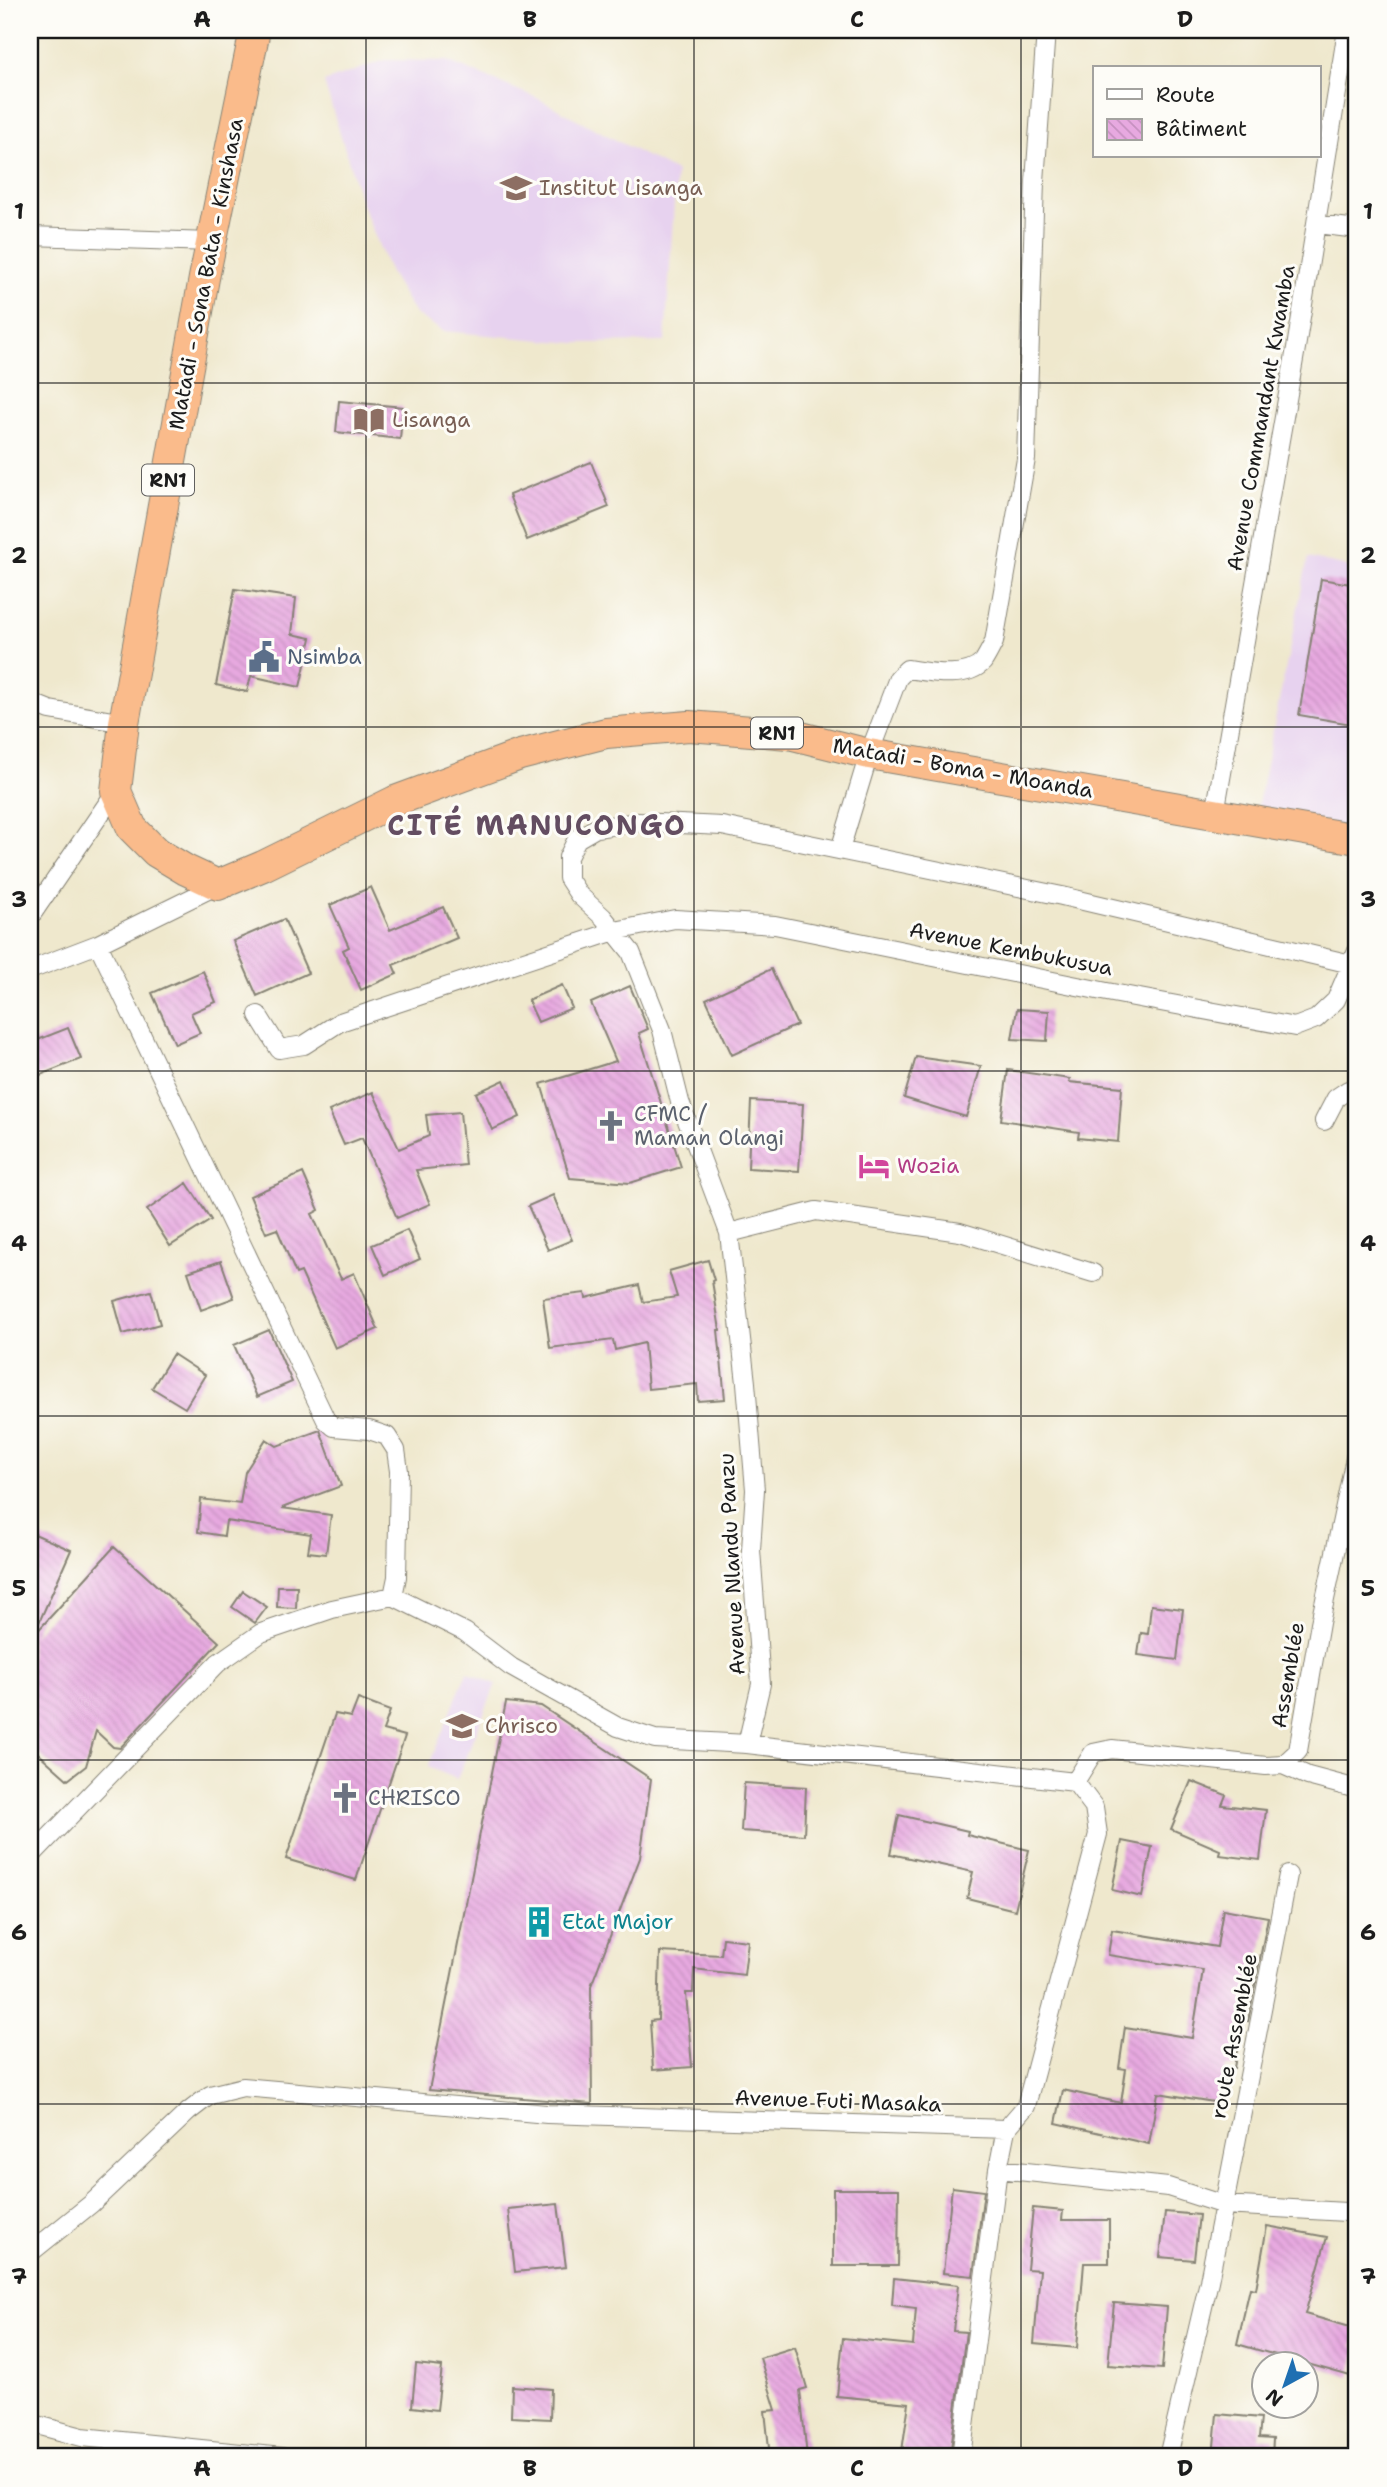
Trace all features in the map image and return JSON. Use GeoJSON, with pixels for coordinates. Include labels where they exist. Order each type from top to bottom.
{"type":"FeatureCollection","features":[{"type":"Feature","properties":{"kind":"highway","name":"Matadi - Sona Bata - Kinshasa"},"geometry":{"type":"LineString","coordinates":[[116,791],[124,723],[211,242],[255,30]]}},
{"type":"Feature","properties":{"kind":"highway","name":"Matadi - Boma - Moanda"},"geometry":{"type":"LineString","coordinates":[[218,885],[263,866],[395,801],[520,755],[607,733],[689,726],[789,734],[869,754],[1357,839]]}},
{"type":"Feature","properties":{"kind":"highway"},"geometry":{"type":"LineString","coordinates":[[116,791],[132,828],[156,852],[218,885]]}},
{"type":"Feature","properties":{"kind":"street"},"geometry":{"type":"LineString","coordinates":[[1046,30],[1035,181],[1026,459],[994,642],[982,663],[966,671],[936,673],[907,669],[898,678],[869,754],[840,850],[1354,957]]}},
{"type":"Feature","properties":{"kind":"street","name":"Avenue Commandant Kwamba"},"geometry":{"type":"LineString","coordinates":[[1215,813],[1317,224],[1347,30]]}},
{"type":"Feature","properties":{"kind":"street"},"geometry":{"type":"LineString","coordinates":[[1317,224],[1357,229]]}},
{"type":"Feature","properties":{"kind":"street"},"geometry":{"type":"LineString","coordinates":[[30,236],[211,242]]}},
{"type":"Feature","properties":{"kind":"street"},"geometry":{"type":"LineString","coordinates":[[30,702],[50,710],[124,723]]}},
{"type":"Feature","properties":{"kind":"street"},"geometry":{"type":"LineString","coordinates":[[30,918],[116,791]]}},
{"type":"Feature","properties":{"kind":"street","name":"Avenue Nlandu Panzu"},"geometry":{"type":"LineString","coordinates":[[747,1744],[761,1684],[751,1550],[755,1490],[729,1233],[680,1102],[662,1030],[645,982],[631,952],[615,931],[579,895],[568,878],[568,857],[577,839],[596,828],[638,822],[722,826],[840,850]]}},
{"type":"Feature","properties":{"kind":"street"},"geometry":{"type":"LineString","coordinates":[[30,970],[97,944],[218,885]]}},
{"type":"Feature","properties":{"kind":"street","name":"Avenue Kembukusua"},"geometry":{"type":"LineString","coordinates":[[258,1015],[279,1049],[304,1045],[340,1021],[615,931],[675,919],[775,925],[1120,995],[1294,1027],[1316,1019],[1336,1000],[1354,957]]}},
{"type":"Feature","properties":{"kind":"street"},"geometry":{"type":"LineString","coordinates":[[97,944],[326,1420],[334,1427],[369,1430],[387,1436],[396,1450],[399,1471],[393,1596]]}},
{"type":"Feature","properties":{"kind":"street"},"geometry":{"type":"LineString","coordinates":[[1324,1121],[1336,1098],[1348,1090],[1357,1091]]}},
{"type":"Feature","properties":{"kind":"street"},"geometry":{"type":"LineString","coordinates":[[729,1233],[816,1211],[960,1232],[1093,1273]]}},
{"type":"Feature","properties":{"kind":"street","name":"Assemblée"},"geometry":{"type":"LineString","coordinates":[[1283,1765],[1298,1751],[1320,1623],[1357,1448]]}},
{"type":"Feature","properties":{"kind":"street"},"geometry":{"type":"LineString","coordinates":[[30,1857],[218,1663],[261,1633],[332,1609],[393,1596],[465,1632],[511,1667],[618,1727],[654,1739],[747,1744],[1075,1782],[1094,1807],[1098,1834],[1026,2106],[1006,2129],[998,2169],[961,2457]]}},
{"type":"Feature","properties":{"kind":"street"},"geometry":{"type":"LineString","coordinates":[[1075,1782],[1093,1753],[1112,1749],[1254,1765],[1283,1765],[1308,1776],[1357,1790]]}},
{"type":"Feature","properties":{"kind":"street","name":"route Assemblée"},"geometry":{"type":"LineString","coordinates":[[1168,2457],[1209,2281],[1288,1875]]}},
{"type":"Feature","properties":{"kind":"street","name":"Avenue Futi Masaka"},"geometry":{"type":"LineString","coordinates":[[30,2253],[91,2204],[210,2095],[243,2087],[547,2114],[1006,2129]]}},
{"type":"Feature","properties":{"kind":"street"},"geometry":{"type":"LineString","coordinates":[[998,2169],[1168,2187],[1224,2205],[1346,2212]]}},
{"type":"Feature","properties":{"kind":"street"},"geometry":{"type":"LineString","coordinates":[[30,2423],[82,2437],[282,2457]]}},
{"type":"Feature","properties":{"kind":"shaded area","name":"Institut Lisanga"},"geometry":{"type":"Polygon","coordinates":[[[385,60],[447,61],[537,98],[676,172],[665,342],[576,343],[443,331],[415,314],[390,273],[362,204],[324,82],[385,60]]]}},
{"type":"Feature","properties":{"kind":"shaded area"},"geometry":{"type":"Polygon","coordinates":[[[1308,558],[1357,569],[1357,830],[1257,809],[1308,558]]]}},
{"type":"Feature","properties":{"kind":"shaded area","name":"Chrisco"},"geometry":{"type":"Polygon","coordinates":[[[467,1672],[496,1684],[457,1779],[428,1767],[467,1672]]]}},
{"type":"Feature","properties":{"kind":"building","name":"Lisanga"},"geometry":{"type":"Polygon","coordinates":[[[339,401],[403,407],[400,439],[336,432],[339,401]]]}},
{"type":"Feature","properties":{"kind":"building"},"geometry":{"type":"Polygon","coordinates":[[[591,462],[609,507],[527,540],[509,495],[591,462]]]}},
{"type":"Feature","properties":{"kind":"building"},"geometry":{"type":"Polygon","coordinates":[[[1321,579],[1357,585],[1357,725],[1299,715],[1321,579]]]}},
{"type":"Feature","properties":{"kind":"building","name":"Nsimba"},"geometry":{"type":"Polygon","coordinates":[[[235,589],[296,598],[292,634],[311,638],[300,687],[251,676],[247,692],[216,685],[235,589]]]}},
{"type":"Feature","properties":{"kind":"building"},"geometry":{"type":"Polygon","coordinates":[[[371,887],[390,930],[443,907],[457,938],[393,965],[397,974],[361,990],[343,950],[349,947],[330,905],[371,887]]]}},
{"type":"Feature","properties":{"kind":"building"},"geometry":{"type":"Polygon","coordinates":[[[284,919],[308,973],[257,996],[233,941],[284,919]]]}},
{"type":"Feature","properties":{"kind":"building"},"geometry":{"type":"Polygon","coordinates":[[[771,969],[797,1025],[732,1055],[706,999],[771,969]]]}},
{"type":"Feature","properties":{"kind":"building"},"geometry":{"type":"Polygon","coordinates":[[[203,971],[216,1002],[191,1013],[200,1033],[175,1044],[152,993],[203,971]]]}},
{"type":"Feature","properties":{"kind":"building"},"geometry":{"type":"Polygon","coordinates":[[[562,985],[572,1008],[538,1022],[528,1000],[562,985]]]}},
{"type":"Feature","properties":{"kind":"building","name":"CFMC / Maman Olangi"},"geometry":{"type":"Polygon","coordinates":[[[630,986],[648,1029],[639,1033],[681,1167],[630,1183],[570,1178],[541,1084],[616,1061],[591,1003],[630,986]]]}},
{"type":"Feature","properties":{"kind":"building"},"geometry":{"type":"Polygon","coordinates":[[[1017,1009],[1049,1011],[1047,1041],[1012,1039],[1017,1009]]]}},
{"type":"Feature","properties":{"kind":"building"},"geometry":{"type":"Polygon","coordinates":[[[68,1028],[81,1059],[30,1079],[30,1043],[68,1028]]]}},
{"type":"Feature","properties":{"kind":"building"},"geometry":{"type":"Polygon","coordinates":[[[916,1057],[981,1066],[966,1117],[904,1098],[916,1057]]]}},
{"type":"Feature","properties":{"kind":"building"},"geometry":{"type":"Polygon","coordinates":[[[1008,1070],[1070,1079],[1069,1082],[1122,1087],[1118,1142],[1078,1138],[1079,1132],[1001,1120],[1008,1070]]]}},
{"type":"Feature","properties":{"kind":"building"},"geometry":{"type":"Polygon","coordinates":[[[504,1080],[520,1117],[492,1130],[476,1093],[504,1080]]]}},
{"type":"Feature","properties":{"kind":"building"},"geometry":{"type":"Polygon","coordinates":[[[373,1092],[399,1149],[429,1136],[426,1115],[460,1112],[465,1165],[416,1170],[430,1204],[397,1218],[362,1138],[344,1145],[329,1111],[373,1092]]]}},
{"type":"Feature","properties":{"kind":"building"},"geometry":{"type":"Polygon","coordinates":[[[751,1101],[803,1104],[799,1171],[748,1168],[751,1101]]]}},
{"type":"Feature","properties":{"kind":"building"},"geometry":{"type":"Polygon","coordinates":[[[303,1173],[319,1210],[312,1214],[341,1279],[354,1273],[378,1329],[335,1348],[301,1272],[296,1274],[277,1229],[266,1233],[250,1196],[303,1173]]]}},
{"type":"Feature","properties":{"kind":"building"},"geometry":{"type":"Polygon","coordinates":[[[187,1183],[211,1220],[170,1246],[147,1210],[187,1183]]]}},
{"type":"Feature","properties":{"kind":"building"},"geometry":{"type":"Polygon","coordinates":[[[553,1195],[572,1240],[548,1250],[528,1206],[553,1195]]]}},
{"type":"Feature","properties":{"kind":"building"},"geometry":{"type":"Polygon","coordinates":[[[407,1230],[420,1259],[385,1275],[372,1245],[407,1230]]]}},
{"type":"Feature","properties":{"kind":"building"},"geometry":{"type":"Polygon","coordinates":[[[708,1260],[714,1280],[725,1399],[698,1401],[697,1384],[648,1389],[644,1343],[615,1350],[613,1340],[550,1348],[543,1298],[585,1293],[586,1298],[639,1285],[643,1302],[677,1297],[669,1271],[708,1260]]]}},
{"type":"Feature","properties":{"kind":"building"},"geometry":{"type":"Polygon","coordinates":[[[221,1261],[234,1298],[201,1310],[188,1272],[221,1261]]]}},
{"type":"Feature","properties":{"kind":"building"},"geometry":{"type":"Polygon","coordinates":[[[151,1291],[160,1324],[123,1334],[114,1301],[151,1291]]]}},
{"type":"Feature","properties":{"kind":"building"},"geometry":{"type":"Polygon","coordinates":[[[269,1330],[292,1382],[257,1397],[234,1345],[269,1330]]]}},
{"type":"Feature","properties":{"kind":"building"},"geometry":{"type":"Polygon","coordinates":[[[173,1354],[205,1375],[185,1408],[152,1388],[173,1354]]]}},
{"type":"Feature","properties":{"kind":"building"},"geometry":{"type":"Polygon","coordinates":[[[320,1430],[341,1486],[282,1508],[331,1515],[326,1554],[308,1552],[311,1534],[226,1521],[224,1536],[198,1532],[201,1499],[240,1504],[245,1472],[266,1439],[277,1446],[320,1430]]]}},
{"type":"Feature","properties":{"kind":"building"},"geometry":{"type":"Polygon","coordinates":[[[30,1532],[71,1550],[33,1636],[114,1547],[219,1642],[120,1748],[113,1747],[96,1731],[86,1766],[68,1780],[30,1746],[30,1532]]]}},
{"type":"Feature","properties":{"kind":"building"},"geometry":{"type":"Polygon","coordinates":[[[278,1586],[297,1586],[296,1608],[277,1607],[278,1586]]]}},
{"type":"Feature","properties":{"kind":"building"},"geometry":{"type":"Polygon","coordinates":[[[243,1591],[267,1607],[255,1623],[232,1607],[243,1591]]]}},
{"type":"Feature","properties":{"kind":"building"},"geometry":{"type":"Polygon","coordinates":[[[1151,1605],[1183,1609],[1177,1660],[1138,1655],[1141,1633],[1148,1634],[1151,1605]]]}},
{"type":"Feature","properties":{"kind":"building","name":"CHRISCO"},"geometry":{"type":"Polygon","coordinates":[[[358,1699],[390,1711],[383,1730],[405,1736],[356,1880],[286,1859],[335,1714],[351,1717],[358,1699]]]}},
{"type":"Feature","properties":{"kind":"building","name":"Etat Major"},"geometry":{"type":"Polygon","coordinates":[[[506,1702],[541,1706],[651,1779],[640,1858],[591,1986],[592,2104],[429,2090],[506,1702]]]}},
{"type":"Feature","properties":{"kind":"building"},"geometry":{"type":"Polygon","coordinates":[[[1191,1781],[1226,1795],[1222,1805],[1266,1810],[1260,1860],[1219,1855],[1220,1850],[1171,1829],[1191,1781]]]}},
{"type":"Feature","properties":{"kind":"building"},"geometry":{"type":"Polygon","coordinates":[[[744,1783],[806,1787],[804,1835],[741,1831],[744,1783]]]}},
{"type":"Feature","properties":{"kind":"building"},"geometry":{"type":"Polygon","coordinates":[[[899,1815],[968,1831],[967,1835],[1029,1850],[1015,1910],[967,1898],[973,1872],[891,1854],[899,1815]]]}},
{"type":"Feature","properties":{"kind":"building"},"geometry":{"type":"Polygon","coordinates":[[[1122,1841],[1152,1847],[1142,1897],[1112,1890],[1122,1841]]]}},
{"type":"Feature","properties":{"kind":"building"},"geometry":{"type":"Polygon","coordinates":[[[1223,1909],[1268,1917],[1248,2021],[1242,2020],[1234,2068],[1226,2067],[1220,2103],[1158,2093],[1149,2144],[1056,2123],[1063,2090],[1121,2103],[1126,2069],[1119,2068],[1125,2027],[1192,2038],[1203,1970],[1108,1955],[1112,1930],[1217,1947],[1223,1909]]]}},
{"type":"Feature","properties":{"kind":"building"},"geometry":{"type":"Polygon","coordinates":[[[723,1938],[748,1941],[744,1975],[694,1969],[693,1993],[686,1993],[692,2067],[653,2070],[650,2021],[658,2020],[660,1952],[721,1955],[723,1938]]]}},
{"type":"Feature","properties":{"kind":"building"},"geometry":{"type":"Polygon","coordinates":[[[952,2187],[984,2191],[973,2276],[943,2273],[952,2187]]]}},
{"type":"Feature","properties":{"kind":"building"},"geometry":{"type":"Polygon","coordinates":[[[833,2189],[899,2189],[898,2266],[833,2266],[833,2189]]]}},
{"type":"Feature","properties":{"kind":"building"},"geometry":{"type":"Polygon","coordinates":[[[558,2204],[566,2267],[515,2272],[508,2209],[558,2204]]]}},
{"type":"Feature","properties":{"kind":"building"},"geometry":{"type":"Polygon","coordinates":[[[1033,2208],[1063,2211],[1062,2220],[1109,2220],[1109,2263],[1084,2263],[1077,2348],[1034,2344],[1040,2270],[1027,2269],[1033,2208]]]}},
{"type":"Feature","properties":{"kind":"building"},"geometry":{"type":"Polygon","coordinates":[[[1165,2212],[1199,2215],[1194,2260],[1160,2257],[1165,2212]]]}},
{"type":"Feature","properties":{"kind":"building"},"geometry":{"type":"Polygon","coordinates":[[[1267,2226],[1327,2237],[1305,2314],[1357,2329],[1353,2346],[1357,2347],[1357,2351],[1350,2376],[1320,2368],[1320,2350],[1258,2350],[1237,2344],[1250,2288],[1256,2289],[1267,2226]]]}},
{"type":"Feature","properties":{"kind":"building"},"geometry":{"type":"Polygon","coordinates":[[[894,2278],[958,2285],[953,2331],[966,2332],[950,2457],[902,2451],[909,2403],[837,2396],[843,2338],[913,2345],[916,2308],[892,2305],[894,2278]]]}},
{"type":"Feature","properties":{"kind":"building"},"geometry":{"type":"Polygon","coordinates":[[[1114,2303],[1167,2307],[1162,2369],[1108,2365],[1114,2303]]]}},
{"type":"Feature","properties":{"kind":"building"},"geometry":{"type":"Polygon","coordinates":[[[795,2347],[807,2388],[800,2390],[807,2457],[770,2457],[765,2411],[776,2410],[760,2358],[795,2347]]]}},
{"type":"Feature","properties":{"kind":"building"},"geometry":{"type":"Polygon","coordinates":[[[416,2364],[442,2367],[437,2410],[412,2407],[416,2364]]]}},
{"type":"Feature","properties":{"kind":"building"},"geometry":{"type":"Polygon","coordinates":[[[512,2386],[551,2389],[550,2419],[511,2417],[512,2386]]]}},
{"type":"Feature","properties":{"kind":"building"},"geometry":{"type":"Polygon","coordinates":[[[1217,2414],[1261,2420],[1259,2438],[1273,2439],[1272,2457],[1213,2457],[1217,2414]]]}},
{"type":"Feature","properties":{"kind":"place","name":"Institut Lisanga"},"geometry":{"type":"Point","coordinates":[516,188]}},
{"type":"Feature","properties":{"kind":"place","name":"Lisanga"},"geometry":{"type":"Point","coordinates":[369,420]}},
{"type":"Feature","properties":{"kind":"place","name":"Nsimba"},"geometry":{"type":"Point","coordinates":[264,657]}},
{"type":"Feature","properties":{"kind":"place","name":"CFMC / Maman Olangi"},"geometry":{"type":"Point","coordinates":[611,1126]}},
{"type":"Feature","properties":{"kind":"place","name":"Wozia"},"geometry":{"type":"Point","coordinates":[874,1166]}},
{"type":"Feature","properties":{"kind":"place","name":"Chrisco"},"geometry":{"type":"Point","coordinates":[462,1726]}},
{"type":"Feature","properties":{"kind":"place","name":"CHRISCO"},"geometry":{"type":"Point","coordinates":[345,1798]}},
{"type":"Feature","properties":{"kind":"place","name":"Etat Major"},"geometry":{"type":"Point","coordinates":[539,1922]}},
{"type":"Feature","properties":{"kind":"district","name":"CITÉ MANUCONGO"},"geometry":{"type":"Point","coordinates":[537,825]}}]}
